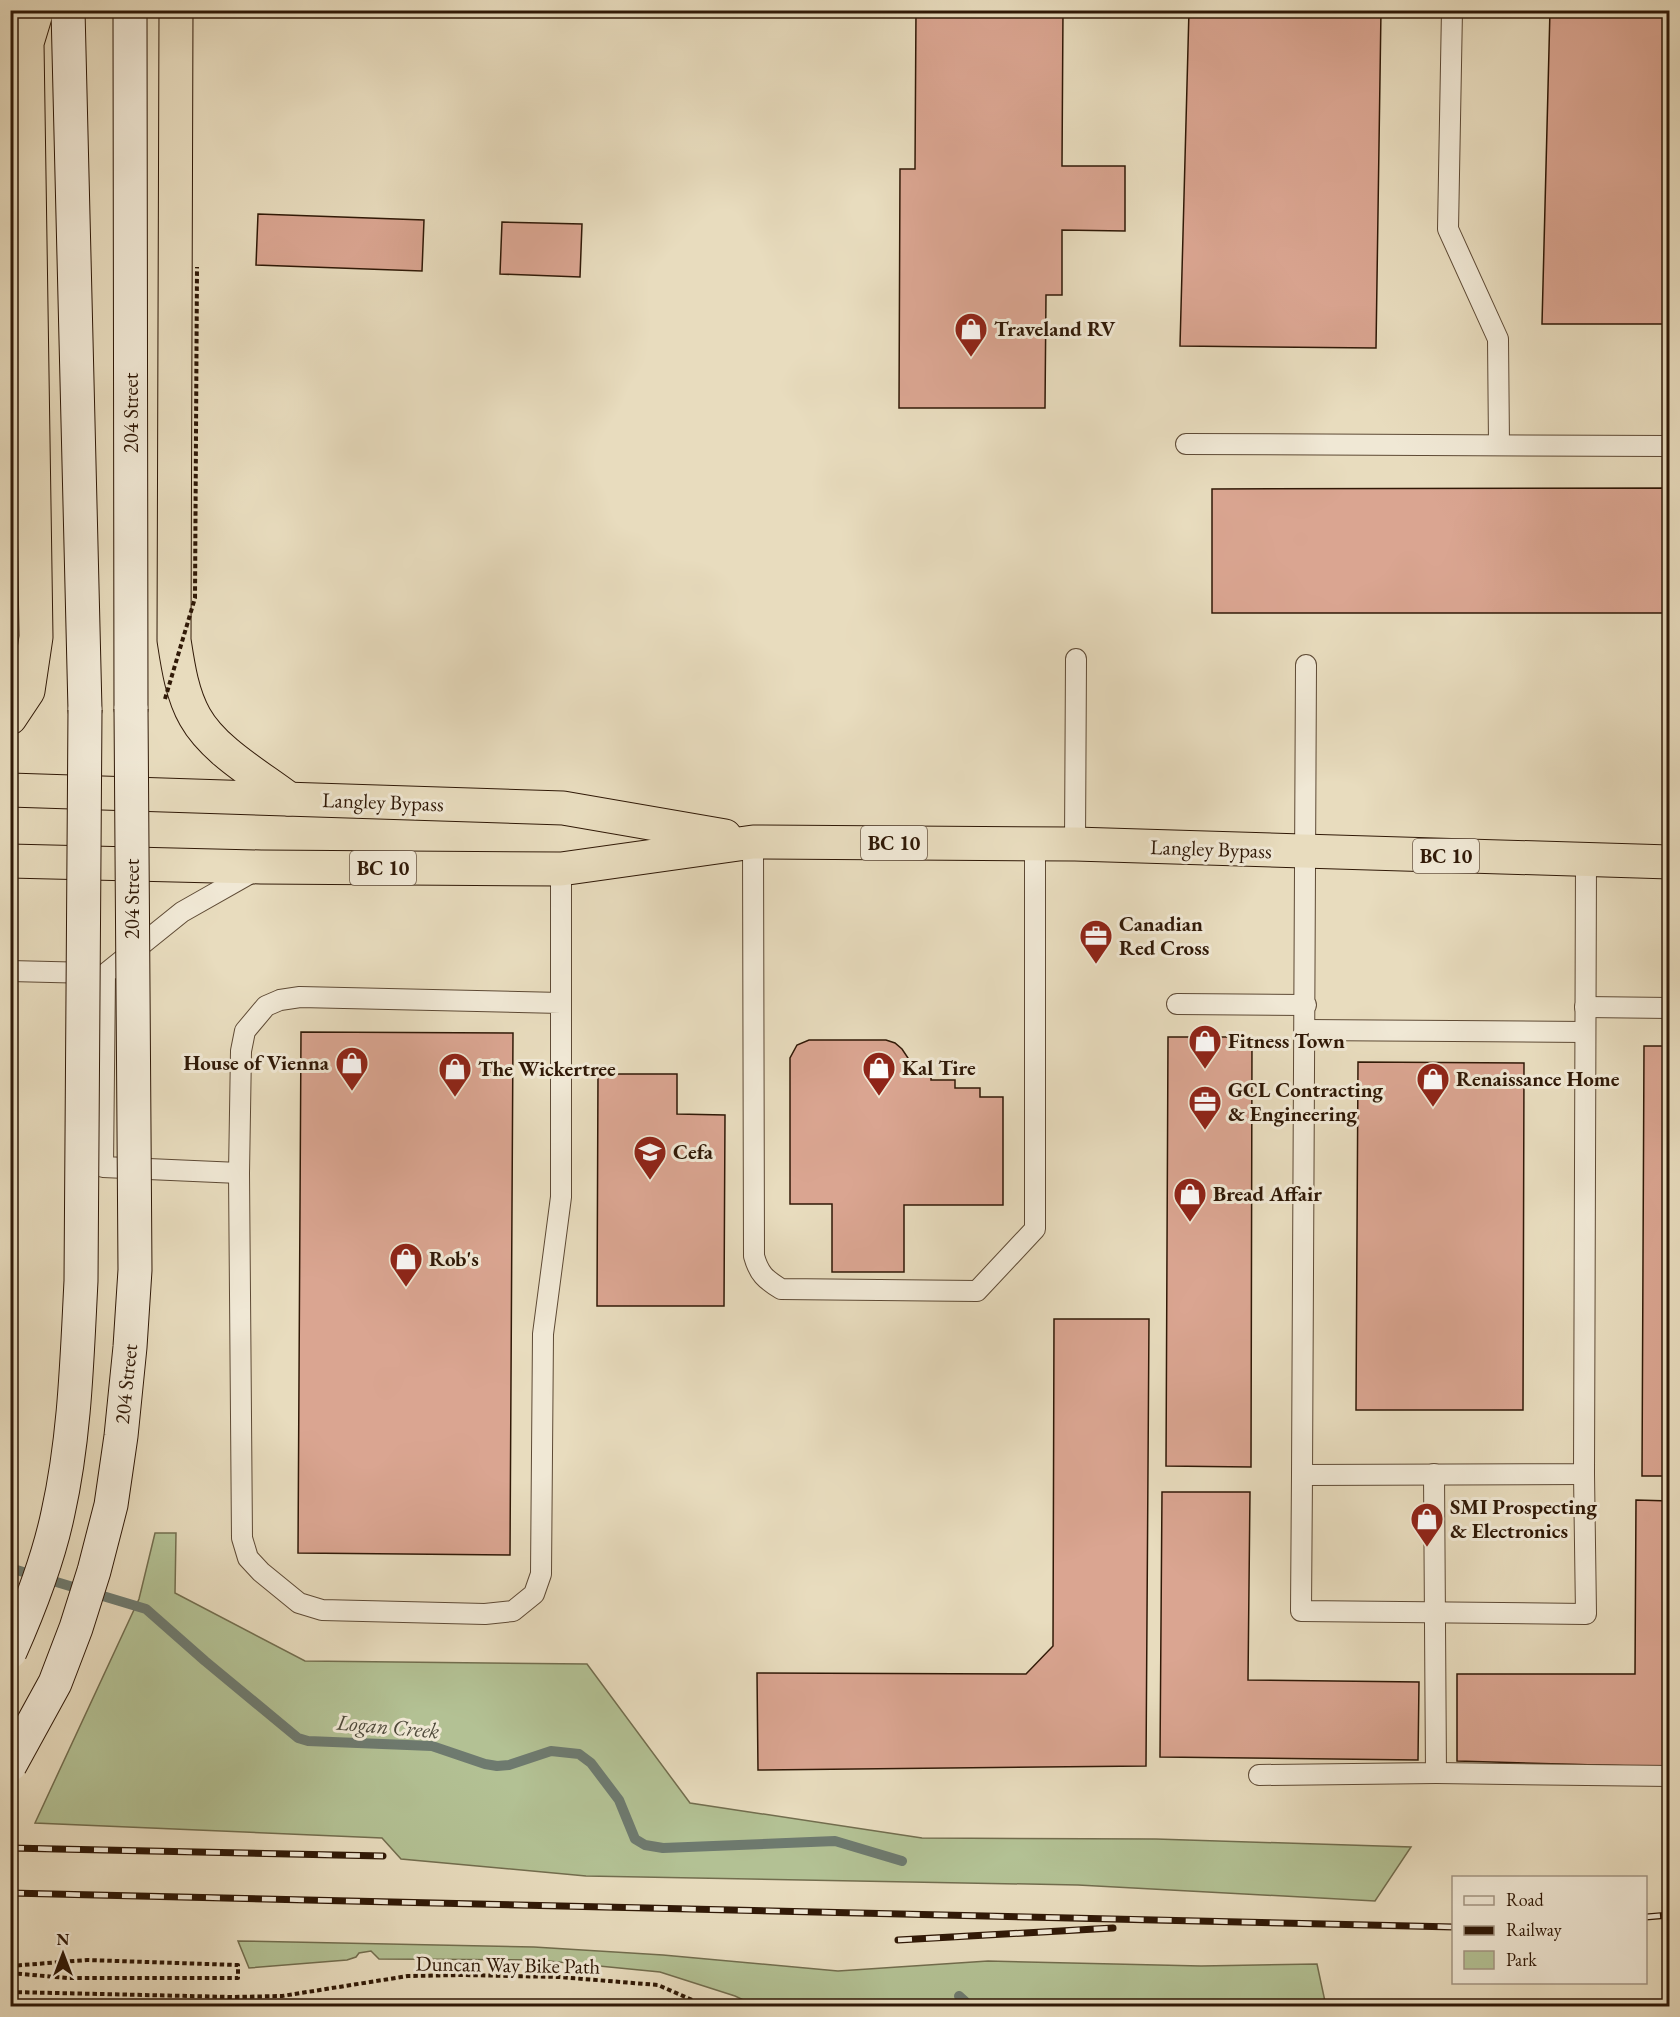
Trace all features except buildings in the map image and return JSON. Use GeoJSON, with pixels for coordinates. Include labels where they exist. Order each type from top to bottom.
{"type":"FeatureCollection","features":[{"type":"Feature","properties":{"kind":"highway"},"geometry":{"type":"LineString","coordinates":[[10,718],[28,691],[36,637],[27,43],[37,10]]}},
{"type":"Feature","properties":{"kind":"highway"},"geometry":{"type":"LineString","coordinates":[[176,10],[174,640],[181,681],[194,716],[214,743],[290,799]]}},
{"type":"Feature","properties":{"kind":"highway","name":"Langley Bypass"},"geometry":{"type":"LineString","coordinates":[[10,790],[563,808],[753,842]]}},
{"type":"Feature","properties":{"kind":"highway","name":"Langley Bypass"},"geometry":{"type":"LineString","coordinates":[[10,861],[261,867],[561,869],[753,842],[1075,844],[1670,862]]}},
{"type":"Feature","properties":{"kind":"main road"},"geometry":{"type":"LineString","coordinates":[[10,1652],[44,1566],[58,1514],[68,1452],[76,1374],[81,1281],[85,710],[68,10]]}},
{"type":"Feature","properties":{"kind":"main road","name":"204 Street"},"geometry":{"type":"LineString","coordinates":[[10,1765],[55,1683],[94,1571],[111,1505],[130,1347],[135,1270],[130,10]]}},
{"type":"Feature","properties":{"kind":"lane"},"geometry":{"type":"LineString","coordinates":[[1452,10],[1448,229],[1498,339],[1499,444]]}},
{"type":"Feature","properties":{"kind":"lane"},"geometry":{"type":"LineString","coordinates":[[1186,444],[1670,446]]}},
{"type":"Feature","properties":{"kind":"lane"},"geometry":{"type":"LineString","coordinates":[[1075,844],[1076,659]]}},
{"type":"Feature","properties":{"kind":"lane"},"geometry":{"type":"LineString","coordinates":[[1306,665],[1306,1005],[1300,1611],[1586,1614],[1584,1474],[1586,860]]}},
{"type":"Feature","properties":{"kind":"lane"},"geometry":{"type":"LineString","coordinates":[[753,842],[754,1256],[758,1269],[766,1280],[781,1289],[977,1291],[1035,1229],[1035,844]]}},
{"type":"Feature","properties":{"kind":"lane"},"geometry":{"type":"LineString","coordinates":[[10,971],[105,974],[182,912],[261,867]]}},
{"type":"Feature","properties":{"kind":"lane"},"geometry":{"type":"LineString","coordinates":[[561,869],[561,1003],[561,1197],[543,1334],[541,1574],[534,1594],[513,1611],[485,1614],[322,1610],[299,1603],[261,1572],[248,1558],[242,1538],[239,1173],[241,1051],[245,1031],[266,1006],[280,1000],[300,997],[561,1003]]}},
{"type":"Feature","properties":{"kind":"lane"},"geometry":{"type":"LineString","coordinates":[[105,974],[103,1167],[239,1173]]}},
{"type":"Feature","properties":{"kind":"lane"},"geometry":{"type":"LineString","coordinates":[[1177,1004],[1306,1005]]}},
{"type":"Feature","properties":{"kind":"lane"},"geometry":{"type":"LineString","coordinates":[[1585,1007],[1670,1008]]}},
{"type":"Feature","properties":{"kind":"lane"},"geometry":{"type":"LineString","coordinates":[[1305,1030],[1585,1032]]}},
{"type":"Feature","properties":{"kind":"lane"},"geometry":{"type":"LineString","coordinates":[[1434,1474],[1436,1773]]}},
{"type":"Feature","properties":{"kind":"lane"},"geometry":{"type":"LineString","coordinates":[[1302,1475],[1584,1474]]}},
{"type":"Feature","properties":{"kind":"lane"},"geometry":{"type":"LineString","coordinates":[[1259,1774],[1436,1773],[1670,1776]]}},
{"type":"Feature","properties":{"kind":"path"},"geometry":{"type":"LineString","coordinates":[[10,1966],[87,1960],[238,1965],[238,1978],[67,1978],[10,1973]]}},
{"type":"Feature","properties":{"kind":"path","name":"Duncan Way Bike Path"},"geometry":{"type":"LineString","coordinates":[[10,1992],[282,1996],[408,1976],[559,1977],[658,1985],[706,2007]]}},
{"type":"Feature","properties":{"kind":"green space"},"geometry":{"type":"Polygon","coordinates":[[[155,1533],[176,1533],[175,1593],[305,1661],[587,1664],[690,1803],[922,1838],[1156,1839],[1411,1847],[1375,1901],[1078,1885],[586,1876],[401,1859],[382,1838],[35,1823],[139,1599],[155,1533]]]}},
{"type":"Feature","properties":{"kind":"green space"},"geometry":{"type":"Polygon","coordinates":[[[238,1941],[534,1947],[663,1955],[838,1971],[988,1961],[1201,1966],[1317,1964],[1326,2006],[756,2006],[735,1996],[660,1972],[538,1960],[379,1959],[371,1951],[359,1953],[356,1957],[347,1960],[249,1968],[238,1941]]]}},
{"type":"Feature","properties":{"kind":"waterway","name":"Logan Creek"},"geometry":{"type":"LineString","coordinates":[[10,1568],[146,1609],[298,1738],[308,1741],[432,1746],[497,1766],[509,1765],[551,1751],[579,1754],[591,1763],[619,1800],[635,1839],[645,1845],[663,1848],[835,1841],[902,1861]]}},
{"type":"Feature","properties":{"kind":"waterway","name":"Logan Creek"},"geometry":{"type":"LineString","coordinates":[[959,1996],[970,2006]]}},
{"type":"Feature","properties":{"kind":"railway"},"geometry":{"type":"LineString","coordinates":[[10,1848],[383,1856]]}},
{"type":"Feature","properties":{"kind":"railway"},"geometry":{"type":"LineString","coordinates":[[10,1893],[1452,1927]]}},
{"type":"Feature","properties":{"kind":"railway"},"geometry":{"type":"LineString","coordinates":[[1647,1917],[1670,1915]]}},
{"type":"Feature","properties":{"kind":"railway"},"geometry":{"type":"LineString","coordinates":[[898,1940],[1113,1928]]}},
{"type":"Feature","properties":{"kind":"place","name":"Traveland RV"},"geometry":{"type":"Point","coordinates":[971,358]}},
{"type":"Feature","properties":{"kind":"place","name":"Canadian Red Cross"},"geometry":{"type":"Point","coordinates":[1096,965]}},
{"type":"Feature","properties":{"kind":"place","name":"Fitness Town"},"geometry":{"type":"Point","coordinates":[1205,1070]}},
{"type":"Feature","properties":{"kind":"place","name":"House of Vienna"},"geometry":{"type":"Point","coordinates":[352,1092]}},
{"type":"Feature","properties":{"kind":"place","name":"Kal Tire"},"geometry":{"type":"Point","coordinates":[879,1097]}},
{"type":"Feature","properties":{"kind":"place","name":"The Wickertree"},"geometry":{"type":"Point","coordinates":[455,1098]}},
{"type":"Feature","properties":{"kind":"place","name":"Renaissance Home"},"geometry":{"type":"Point","coordinates":[1433,1108]}},
{"type":"Feature","properties":{"kind":"place","name":"GCL Contracting & Engineering"},"geometry":{"type":"Point","coordinates":[1205,1131]}},
{"type":"Feature","properties":{"kind":"place","name":"Cefa"},"geometry":{"type":"Point","coordinates":[650,1181]}},
{"type":"Feature","properties":{"kind":"place","name":"Bread Affair"},"geometry":{"type":"Point","coordinates":[1190,1223]}},
{"type":"Feature","properties":{"kind":"place","name":"Rob's"},"geometry":{"type":"Point","coordinates":[406,1288]}},
{"type":"Feature","properties":{"kind":"place","name":"SMI Prospecting & Electronics"},"geometry":{"type":"Point","coordinates":[1427,1548]}}]}
